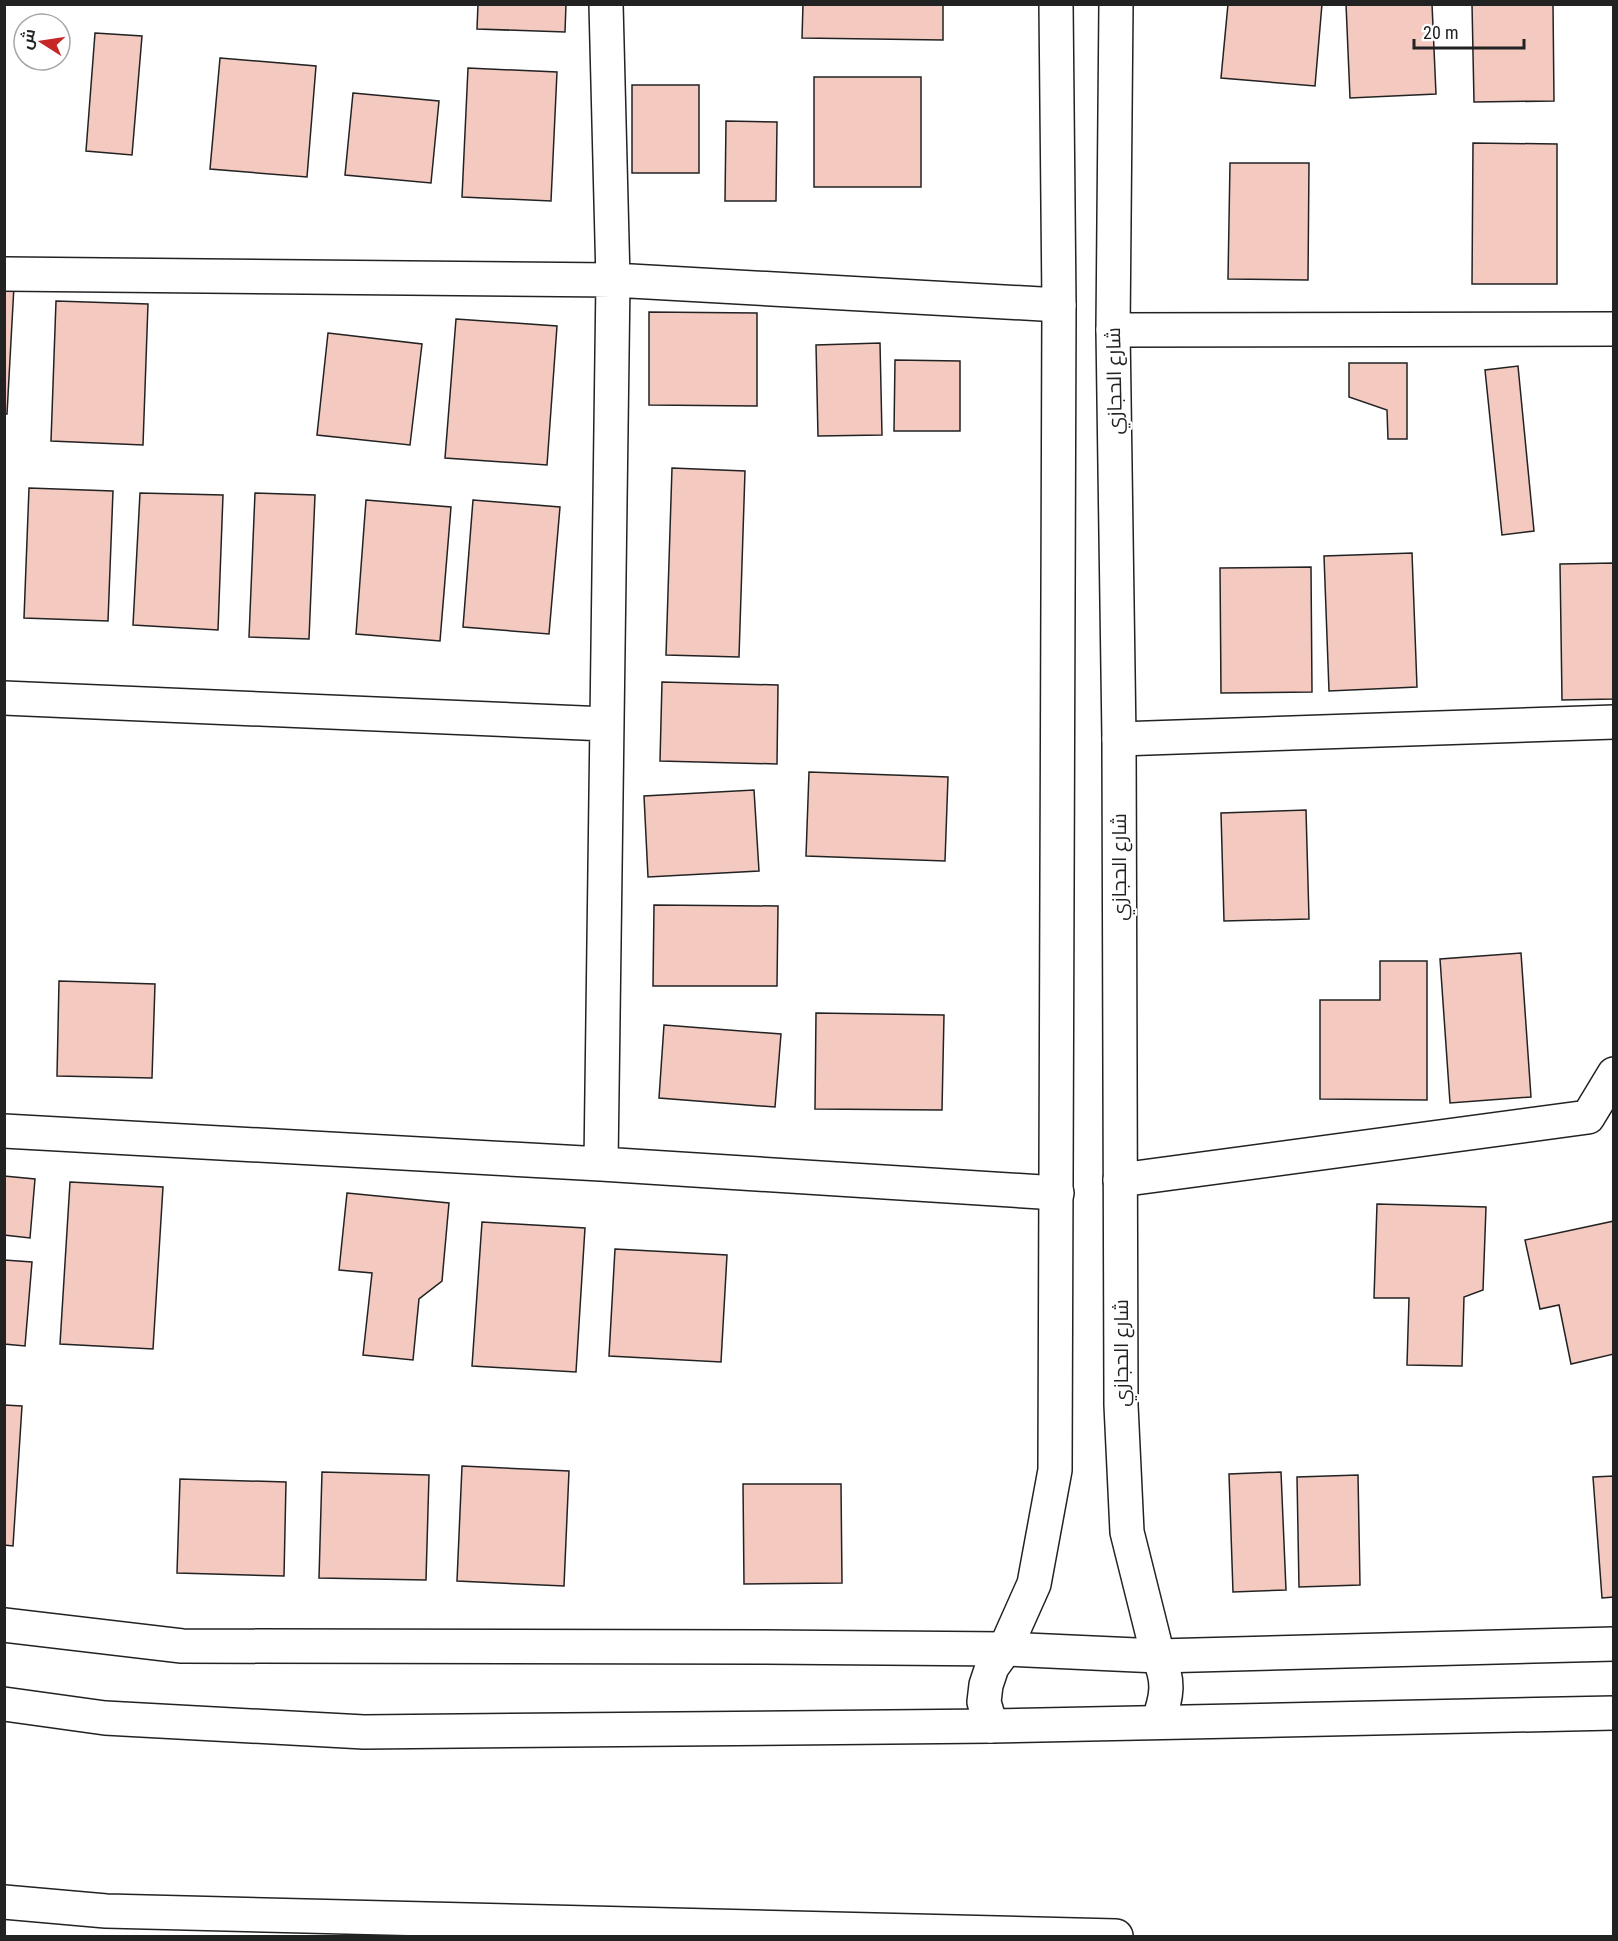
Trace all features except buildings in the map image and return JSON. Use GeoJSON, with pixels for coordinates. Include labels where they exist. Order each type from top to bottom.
{"type":"FeatureCollection","features":[{"type":"Feature","properties":{"kind":"main road"},"geometry":{"type":"LineString","coordinates":[[601,1164],[613,280],[606,4]]}},
{"type":"Feature","properties":{"kind":"main road"},"geometry":{"type":"LineString","coordinates":[[991,1726],[984,1702],[986,1685],[992,1667],[1005,1649],[1034,1584],[1055,1470],[1059,305],[1056,4]]}},
{"type":"Feature","properties":{"kind":"main road","name":"شارع الحجازي"},"geometry":{"type":"LineString","coordinates":[[1116,4],[1113,330],[1119,739],[1121,1405],[1127,1532],[1158,1656],[1166,1672],[1165,1703],[1158,1722]]}},
{"type":"Feature","properties":{"kind":"main road"},"geometry":{"type":"LineString","coordinates":[[4,274],[613,280],[1059,305]]}},
{"type":"Feature","properties":{"kind":"main road"},"geometry":{"type":"LineString","coordinates":[[1113,330],[1614,329]]}},
{"type":"Feature","properties":{"kind":"main road"},"geometry":{"type":"LineString","coordinates":[[4,698],[606,724]]}},
{"type":"Feature","properties":{"kind":"main road"},"geometry":{"type":"LineString","coordinates":[[1119,739],[1614,722]]}},
{"type":"Feature","properties":{"kind":"main road"},"geometry":{"type":"LineString","coordinates":[[1120,1180],[1588,1117],[1614,1074]]}},
{"type":"Feature","properties":{"kind":"main road"},"geometry":{"type":"LineString","coordinates":[[4,1131],[601,1164],[1057,1193]]}},
{"type":"Feature","properties":{"kind":"main road"},"geometry":{"type":"LineString","coordinates":[[4,1624],[182,1646],[1005,1649],[1158,1656],[1614,1644]]}},
{"type":"Feature","properties":{"kind":"main road"},"geometry":{"type":"LineString","coordinates":[[4,1704],[105,1718],[364,1732],[991,1726],[1614,1713]]}},
{"type":"Feature","properties":{"kind":"main road"},"geometry":{"type":"LineString","coordinates":[[4,1902],[106,1911],[1140,1936]]}}]}
